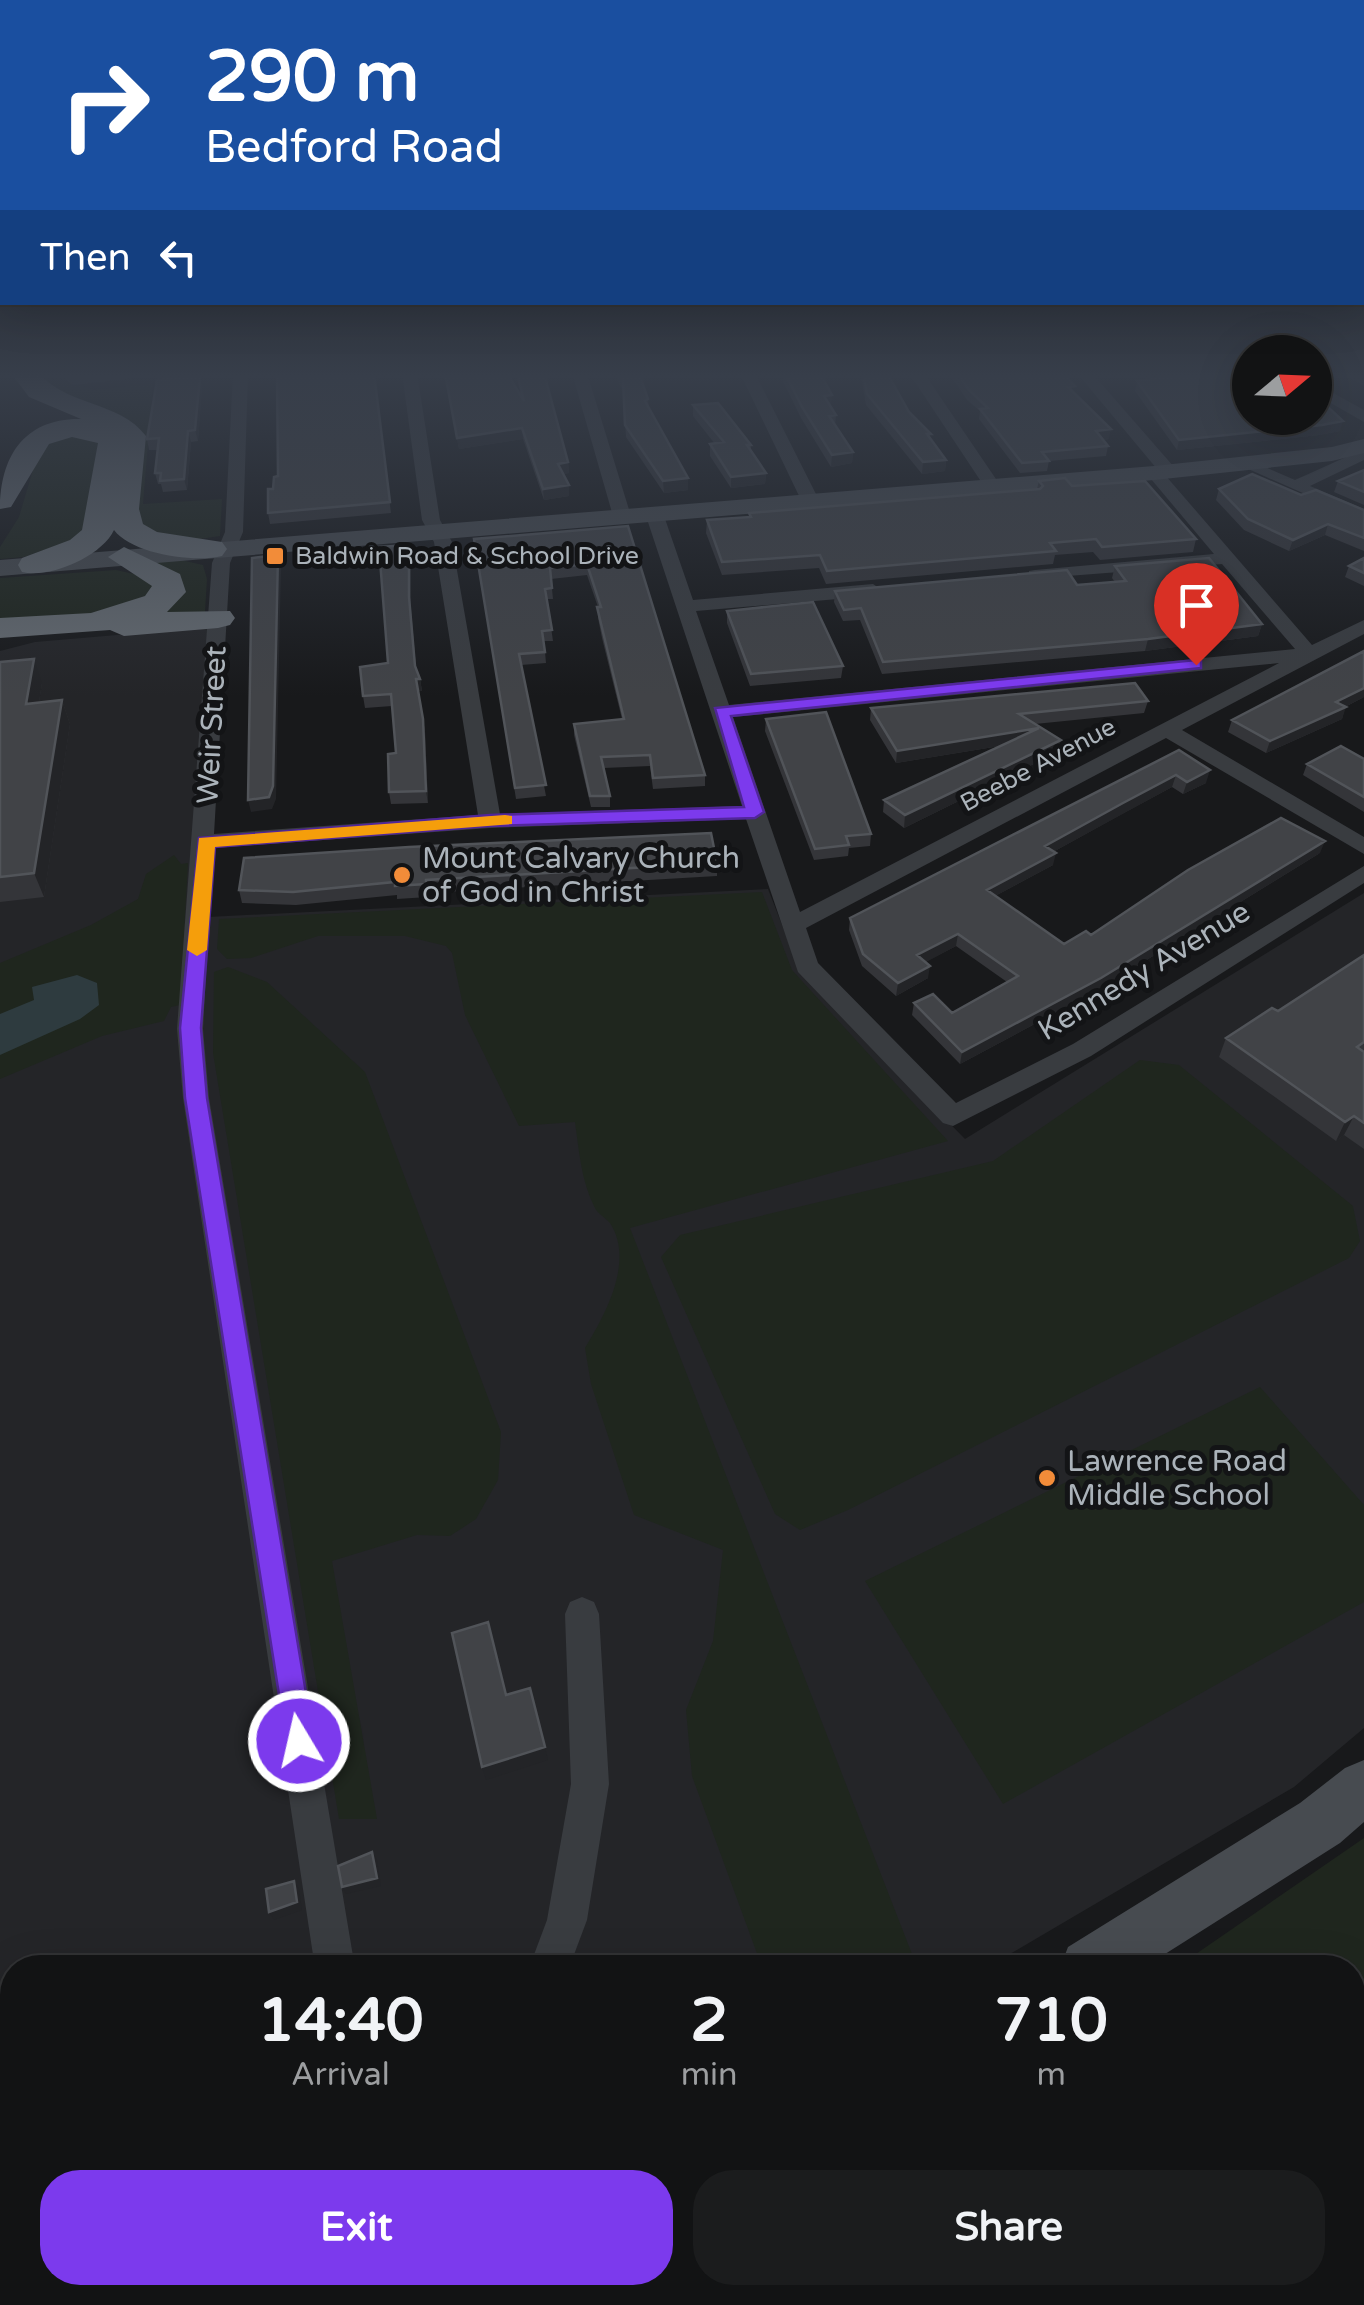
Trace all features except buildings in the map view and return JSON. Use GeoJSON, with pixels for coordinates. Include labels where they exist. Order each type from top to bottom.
{"type":"FeatureCollection","features":[{"type":"Feature","properties":{"kind":"highway"},"geometry":{"type":"LineString","coordinates":[[17,566],[81,547],[97,534],[106,481]]}},
{"type":"Feature","properties":{"kind":"highway"},"geometry":{"type":"LineString","coordinates":[[127,481],[122,514],[128,529],[150,540],[220,548]]}},
{"type":"Feature","properties":{"kind":"highway"},"geometry":{"type":"LineString","coordinates":[[0,628],[118,618],[160,603],[170,592],[168,581],[124,557]]}},
{"type":"Feature","properties":{"kind":"highway"},"geometry":{"type":"LineString","coordinates":[[0,638],[218,618]]}},
{"type":"Feature","properties":{"kind":"main road"},"geometry":{"type":"LineString","coordinates":[[17,566],[1050,481]]}},
{"type":"Feature","properties":{"kind":"main road"},"geometry":{"type":"LineString","coordinates":[[1110,1955],[1320,1823],[1364,1788]]}},
{"type":"Feature","properties":{"kind":"street","name":"Weir Street"},"geometry":{"type":"LineString","coordinates":[[236,481],[234,532],[220,548],[206,842],[190,1028],[196,1098],[334,1955]]}},
{"type":"Feature","properties":{"kind":"street"},"geometry":{"type":"LineString","coordinates":[[425,481],[431,520],[444,542],[490,821]]}},
{"type":"Feature","properties":{"kind":"street"},"geometry":{"type":"LineString","coordinates":[[611,481],[622,516]]}},
{"type":"Feature","properties":{"kind":"street"},"geometry":{"type":"LineString","coordinates":[[800,481],[810,500]]}},
{"type":"Feature","properties":{"kind":"street"},"geometry":{"type":"LineString","coordinates":[[989,481],[992,485]]}},
{"type":"Feature","properties":{"kind":"street"},"geometry":{"type":"LineString","coordinates":[[1168,481],[1309,654]]}},
{"type":"Feature","properties":{"kind":"street"},"geometry":{"type":"LineString","coordinates":[[1282,481],[1364,516]]}},
{"type":"Feature","properties":{"kind":"street"},"geometry":{"type":"LineString","coordinates":[[1295,486],[1307,481]]}},
{"type":"Feature","properties":{"kind":"street"},"geometry":{"type":"LineString","coordinates":[[654,513],[792,926]]}},
{"type":"Feature","properties":{"kind":"street"},"geometry":{"type":"LineString","coordinates":[[1015,577],[1228,558]]}},
{"type":"Feature","properties":{"kind":"street"},"geometry":{"type":"LineString","coordinates":[[685,606],[898,588]]}},
{"type":"Feature","properties":{"kind":"street","name":"Beebe Avenue"},"geometry":{"type":"LineString","coordinates":[[792,926],[1364,626]]}},
{"type":"Feature","properties":{"kind":"street"},"geometry":{"type":"LineString","coordinates":[[721,712],[1309,654]]}},
{"type":"Feature","properties":{"kind":"street"},"geometry":{"type":"LineString","coordinates":[[1196,665],[1225,699]]}},
{"type":"Feature","properties":{"kind":"street"},"geometry":{"type":"LineString","coordinates":[[1167,730],[1364,847]]}},
{"type":"Feature","properties":{"kind":"street"},"geometry":{"type":"LineString","coordinates":[[206,842],[490,821],[755,812]]}},
{"type":"Feature","properties":{"kind":"street","name":"Kennedy Avenue"},"geometry":{"type":"LineString","coordinates":[[792,926],[812,974],[953,1116],[1082,1050],[1364,873]]}},
{"type":"Feature","properties":{"kind":"street"},"geometry":{"type":"LineString","coordinates":[[554,1955],[566,1920],[590,1784],[582,1614]]}},
{"type":"Feature","properties":{"kind":"shaded area"},"geometry":{"type":"Polygon","coordinates":[[[30,481],[99,481],[91,534],[24,557],[0,559],[0,547],[19,517],[30,481]]]}},
{"type":"Feature","properties":{"kind":"shaded area"},"geometry":{"type":"Polygon","coordinates":[[[137,481],[145,481],[143,504],[222,499],[220,536],[180,542],[136,530],[137,481]]]}},
{"type":"Feature","properties":{"kind":"shaded area"},"geometry":{"type":"Polygon","coordinates":[[[181,560],[203,565],[207,579],[205,612],[149,616],[160,567],[156,562],[181,560]]]}},
{"type":"Feature","properties":{"kind":"shaded area"},"geometry":{"type":"Polygon","coordinates":[[[116,570],[157,579],[144,608],[0,624],[0,578],[116,570]]]}},
{"type":"Feature","properties":{"kind":"shaded area"},"geometry":{"type":"Polygon","coordinates":[[[222,626],[208,917],[768,889],[800,971],[965,1139],[1364,893],[1364,1728],[1294,1787],[1008,1955],[0,1955],[0,651],[35,642],[222,626]]]}},
{"type":"Feature","properties":{"kind":"shaded area"},"geometry":{"type":"Polygon","coordinates":[[[174,855],[181,864],[188,863],[180,1005],[171,1007],[164,1021],[102,1036],[0,1079],[0,963],[91,925],[138,899],[146,874],[174,855]]]}},
{"type":"Feature","properties":{"kind":"shaded area"},"geometry":{"type":"Polygon","coordinates":[[[762,892],[792,970],[948,1141],[630,1228],[912,1955],[758,1955],[692,1776],[686,1710],[713,1641],[723,1550],[634,1515],[591,1384],[585,1348],[614,1287],[618,1271],[617,1238],[610,1223],[595,1209],[586,1186],[575,1122],[519,1126],[465,1015],[452,953],[446,946],[405,936],[318,936],[251,958],[227,959],[217,949],[219,919],[762,892]]]}},
{"type":"Feature","properties":{"kind":"shaded area"},"geometry":{"type":"Polygon","coordinates":[[[228,967],[267,982],[365,1072],[501,1432],[498,1480],[476,1519],[450,1536],[417,1535],[332,1561],[377,1819],[339,1819],[213,1053],[214,972],[228,967]]]}},
{"type":"Feature","properties":{"kind":"shaded area"},"geometry":{"type":"Polygon","coordinates":[[[77,975],[97,983],[99,1005],[80,1019],[0,1055],[0,1014],[34,1000],[32,987],[77,975]]]}},
{"type":"Feature","properties":{"kind":"shaded area"},"geometry":{"type":"Polygon","coordinates":[[[1140,1060],[1179,1065],[1353,1206],[1360,1241],[1349,1258],[848,1510],[800,1530],[775,1514],[661,1257],[680,1235],[993,1161],[1140,1060]]]}},
{"type":"Feature","properties":{"kind":"shaded area"},"geometry":{"type":"Polygon","coordinates":[[[1260,1387],[1364,1505],[1364,1602],[1003,1804],[865,1581],[1260,1387]]]}},
{"type":"Feature","properties":{"kind":"shaded area"},"geometry":{"type":"Polygon","coordinates":[[[1364,1838],[1364,1955],[1194,1955],[1364,1838]]]}},
{"type":"Feature","properties":{"kind":"slow traffic"},"geometry":{"type":"LineString","coordinates":[[197,950],[206,842],[505,820]]}},
{"type":"Feature","properties":{"kind":"place","name":"Baldwin Road & School Drive"},"geometry":{"type":"Point","coordinates":[275,556]}},
{"type":"Feature","properties":{"kind":"place","name":"Mount Calvary Church of God in Christ"},"geometry":{"type":"Point","coordinates":[402,875]}},
{"type":"Feature","properties":{"kind":"place","name":"Lawrence Road Middle School"},"geometry":{"type":"Point","coordinates":[1047,1478]}},
{"type":"Feature","properties":{"kind":"route"},"geometry":{"type":"LineString","coordinates":[[299,1741],[196,1098],[190,1028],[206,842],[490,821],[755,812],[721,712],[1196,665]]}}]}
